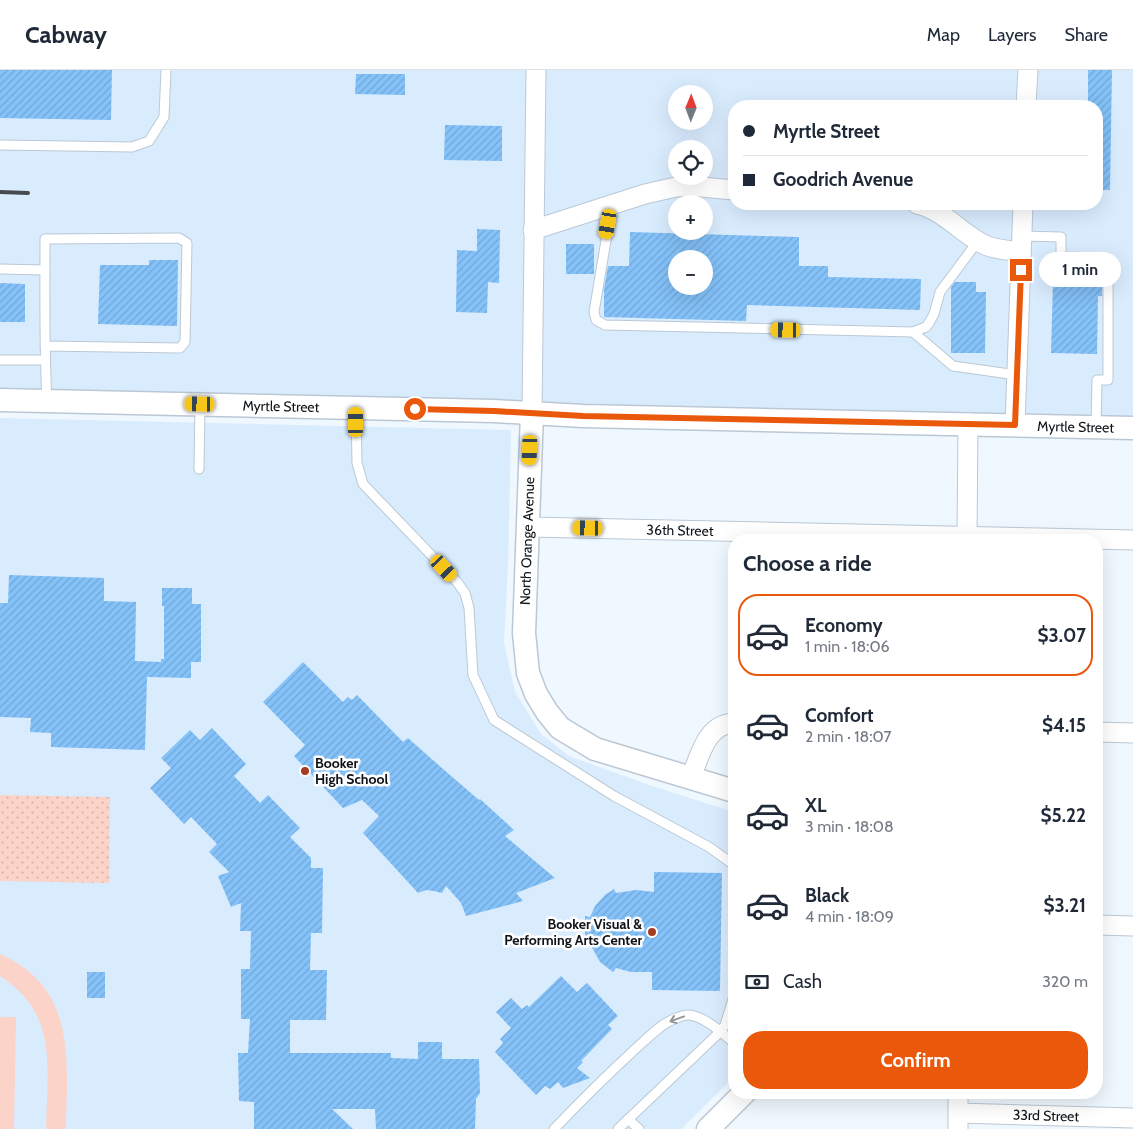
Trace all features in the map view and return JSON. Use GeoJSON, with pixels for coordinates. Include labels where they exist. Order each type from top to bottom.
{"type":"FeatureCollection","features":[{"type":"Feature","properties":{"kind":"street","name":"North Orange Avenue"},"geometry":{"type":"LineString","coordinates":[[536,70],[532,413],[524,625],[528,673],[536,694],[560,728],[595,749],[728,789]]}},
{"type":"Feature","properties":{"kind":"street"},"geometry":{"type":"LineString","coordinates":[[1026,100],[1028,70]]}},
{"type":"Feature","properties":{"kind":"street"},"geometry":{"type":"LineString","coordinates":[[533,230],[645,194],[676,187],[690,186],[728,189]]}},
{"type":"Feature","properties":{"kind":"street"},"geometry":{"type":"LineString","coordinates":[[932,210],[940,213],[979,241],[990,246],[1022,244]]}},
{"type":"Feature","properties":{"kind":"street"},"geometry":{"type":"LineString","coordinates":[[1015,425],[1023,210]]}},
{"type":"Feature","properties":{"kind":"street","name":"Myrtle Street"},"geometry":{"type":"LineString","coordinates":[[0,400],[356,408],[583,416],[1133,428]]}},
{"type":"Feature","properties":{"kind":"street"},"geometry":{"type":"LineString","coordinates":[[967,534],[968,423]]}},
{"type":"Feature","properties":{"kind":"street","name":"36th Street"},"geometry":{"type":"LineString","coordinates":[[528,527],[807,534]]}},
{"type":"Feature","properties":{"kind":"street","name":"36th Street"},"geometry":{"type":"LineString","coordinates":[[1103,540],[1133,540]]}},
{"type":"Feature","properties":{"kind":"street"},"geometry":{"type":"LineString","coordinates":[[691,777],[706,740],[716,728],[728,723]]}},
{"type":"Feature","properties":{"kind":"street"},"geometry":{"type":"LineString","coordinates":[[1103,732],[1133,732]]}},
{"type":"Feature","properties":{"kind":"street"},"geometry":{"type":"LineString","coordinates":[[1103,925],[1133,926]]}},
{"type":"Feature","properties":{"kind":"street"},"geometry":{"type":"LineString","coordinates":[[708,1129],[738,1099]]}},
{"type":"Feature","properties":{"kind":"street"},"geometry":{"type":"LineString","coordinates":[[958,1099],[958,1121]]}},
{"type":"Feature","properties":{"kind":"street","name":"33rd Street"},"geometry":{"type":"LineString","coordinates":[[958,1121],[1133,1118]]}},
{"type":"Feature","properties":{"kind":"lane"},"geometry":{"type":"LineString","coordinates":[[0,145],[132,147],[149,141],[164,117],[166,70]]}},
{"type":"Feature","properties":{"kind":"lane"},"geometry":{"type":"LineString","coordinates":[[612,205],[595,302],[595,317],[600,324],[605,325],[913,332],[926,327],[930,323],[940,292],[979,241]]}},
{"type":"Feature","properties":{"kind":"lane"},"geometry":{"type":"LineString","coordinates":[[1022,244],[1061,237],[1061,257],[1108,258],[1108,380],[1097,380],[1096,427]]}},
{"type":"Feature","properties":{"kind":"lane"},"geometry":{"type":"LineString","coordinates":[[45,346],[180,348],[185,342],[187,243],[179,238],[45,239],[45,270],[45,346],[45,360],[47,401]]}},
{"type":"Feature","properties":{"kind":"lane"},"geometry":{"type":"LineString","coordinates":[[0,269],[45,270]]}},
{"type":"Feature","properties":{"kind":"lane"},"geometry":{"type":"LineString","coordinates":[[913,332],[953,366],[1017,375]]}},
{"type":"Feature","properties":{"kind":"lane"},"geometry":{"type":"LineString","coordinates":[[0,360],[45,360]]}},
{"type":"Feature","properties":{"kind":"lane"},"geometry":{"type":"LineString","coordinates":[[199,469],[200,404]]}},
{"type":"Feature","properties":{"kind":"lane"},"geometry":{"type":"LineString","coordinates":[[356,408],[356,463],[363,484],[457,582],[465,593],[469,608],[473,676],[494,720],[614,796],[708,847],[728,861]]}},
{"type":"Feature","properties":{"kind":"lane"},"geometry":{"type":"LineString","coordinates":[[554,1129],[593,1088],[663,1025],[689,1015],[707,1022],[728,1037]]}},
{"type":"Feature","properties":{"kind":"lane"},"geometry":{"type":"LineString","coordinates":[[618,1129],[721,1031],[728,1015]]}},
{"type":"Feature","properties":{"kind":"lane"},"geometry":{"type":"LineString","coordinates":[[628,1119],[639,1129]]}},
{"type":"Feature","properties":{"kind":"shaded area"},"geometry":{"type":"Polygon","coordinates":[[[0,70],[528,70],[524,404],[0,391],[0,70]]]}},
{"type":"Feature","properties":{"kind":"shaded area"},"geometry":{"type":"Polygon","coordinates":[[[544,70],[1019,70],[1018,100],[728,100],[728,210],[1015,210],[1007,416],[540,404],[544,70]]]}},
{"type":"Feature","properties":{"kind":"shaded area"},"geometry":{"type":"Polygon","coordinates":[[[1036,70],[1133,70],[1133,419],[1024,416],[1031,210],[1103,210],[1103,100],[1035,100],[1036,70]]]}},
{"type":"Feature","properties":{"kind":"shaded area","name":"Booker High School"},"geometry":{"type":"Polygon","coordinates":[[[0,418],[511,430],[504,643],[515,692],[541,734],[569,756],[649,785],[728,810],[728,1083],[681,1129],[0,1129],[0,418]]]}},
{"type":"Feature","properties":{"kind":"shaded area"},"geometry":{"type":"Polygon","coordinates":[[[0,795],[110,797],[109,883],[0,881],[0,795]]]}},
{"type":"Feature","properties":{"kind":"shaded area"},"geometry":{"type":"Polygon","coordinates":[[[0,954],[25,968],[43,986],[55,1006],[62,1028],[66,1052],[66,1129],[46,1129],[48,1085],[46,1044],[41,1025],[32,1007],[19,991],[0,976],[0,954]]]}},
{"type":"Feature","properties":{"kind":"shaded area"},"geometry":{"type":"Polygon","coordinates":[[[0,1017],[16,1017],[14,1129],[0,1129],[0,1017]]]}},
{"type":"Feature","properties":{"kind":"building"},"geometry":{"type":"Polygon","coordinates":[[[0,70],[112,70],[111,120],[0,118],[0,70]]]}},
{"type":"Feature","properties":{"kind":"building"},"geometry":{"type":"Polygon","coordinates":[[[1088,70],[1112,70],[1110,190],[1103,190],[1103,100],[1088,100],[1088,70]]]}},
{"type":"Feature","properties":{"kind":"building"},"geometry":{"type":"Polygon","coordinates":[[[356,74],[405,74],[405,95],[355,94],[356,74]]]}},
{"type":"Feature","properties":{"kind":"building"},"geometry":{"type":"Polygon","coordinates":[[[445,125],[502,126],[502,161],[444,160],[445,125]]]}},
{"type":"Feature","properties":{"kind":"building"},"geometry":{"type":"Polygon","coordinates":[[[477,229],[500,230],[499,283],[488,282],[487,313],[456,312],[457,250],[477,251],[477,229]]]}},
{"type":"Feature","properties":{"kind":"building"},"geometry":{"type":"Polygon","coordinates":[[[630,232],[668,233],[668,240],[713,240],[713,234],[799,237],[799,266],[828,266],[828,277],[921,279],[920,310],[747,305],[746,321],[604,317],[604,289],[608,266],[629,266],[630,232]]]}},
{"type":"Feature","properties":{"kind":"building"},"geometry":{"type":"Polygon","coordinates":[[[566,244],[594,244],[594,274],[566,274],[566,244]]]}},
{"type":"Feature","properties":{"kind":"building"},"geometry":{"type":"Polygon","coordinates":[[[149,260],[178,260],[177,326],[98,324],[100,265],[149,265],[149,260]]]}},
{"type":"Feature","properties":{"kind":"building"},"geometry":{"type":"Polygon","coordinates":[[[1053,281],[1102,282],[1102,296],[1098,296],[1097,354],[1051,353],[1053,281]]]}},
{"type":"Feature","properties":{"kind":"building"},"geometry":{"type":"Polygon","coordinates":[[[955,282],[976,282],[976,292],[986,292],[985,353],[951,353],[951,287],[955,282]]]}},
{"type":"Feature","properties":{"kind":"building"},"geometry":{"type":"Polygon","coordinates":[[[0,283],[25,284],[25,322],[0,322],[0,283]]]}},
{"type":"Feature","properties":{"kind":"building"},"geometry":{"type":"Polygon","coordinates":[[[9,575],[104,578],[104,601],[136,602],[135,661],[161,662],[161,659],[164,659],[162,588],[192,588],[192,604],[201,604],[201,662],[191,662],[191,678],[147,677],[145,750],[51,747],[51,733],[30,732],[31,718],[0,717],[0,603],[8,603],[9,575]]]}},
{"type":"Feature","properties":{"kind":"building"},"geometry":{"type":"Polygon","coordinates":[[[303,662],[343,702],[348,697],[352,700],[357,695],[403,742],[408,738],[480,799],[514,830],[505,836],[555,878],[516,893],[523,901],[466,916],[461,903],[446,886],[442,893],[426,890],[418,893],[363,833],[379,816],[362,800],[343,808],[294,756],[305,745],[263,702],[303,662]]]}},
{"type":"Feature","properties":{"kind":"building"},"geometry":{"type":"Polygon","coordinates":[[[212,728],[246,764],[234,776],[260,803],[268,795],[300,828],[290,837],[311,858],[311,868],[323,868],[322,933],[311,933],[310,970],[327,970],[326,1020],[290,1020],[290,1053],[391,1053],[391,1058],[418,1059],[418,1042],[442,1042],[442,1059],[479,1059],[480,1093],[476,1099],[475,1129],[376,1129],[375,1109],[332,1109],[353,1129],[254,1129],[254,1102],[239,1101],[238,1053],[248,1053],[250,1019],[241,1019],[241,969],[250,969],[251,931],[240,931],[241,903],[231,907],[218,876],[229,872],[209,852],[217,844],[191,817],[184,824],[150,788],[171,768],[161,758],[190,730],[200,740],[212,728]]]}},
{"type":"Feature","properties":{"kind":"building","name":"Booker Visual & Performing Arts Center"},"geometry":{"type":"Polygon","coordinates":[[[654,872],[722,873],[720,991],[652,990],[652,972],[631,972],[616,968],[613,972],[600,962],[590,944],[585,944],[585,916],[590,917],[595,906],[605,895],[614,889],[616,893],[636,890],[654,892],[654,872]]]}},
{"type":"Feature","properties":{"kind":"building"},"geometry":{"type":"Polygon","coordinates":[[[87,972],[105,972],[105,998],[87,998],[87,972]]]}},
{"type":"Feature","properties":{"kind":"building"},"geometry":{"type":"Polygon","coordinates":[[[561,976],[577,992],[587,983],[618,1016],[608,1025],[612,1029],[581,1061],[583,1062],[577,1068],[590,1078],[563,1088],[558,1082],[550,1089],[545,1086],[536,1095],[495,1052],[503,1043],[500,1039],[511,1028],[496,1012],[511,998],[522,1009],[527,1005],[529,1007],[561,976]]]}},
{"type":"Feature","properties":{"kind":"railway"},"geometry":{"type":"LineString","coordinates":[[0,192],[28,193]]}},
{"type":"Feature","properties":{"kind":"place","name":"Booker High School"},"geometry":{"type":"Point","coordinates":[305,771]}},
{"type":"Feature","properties":{"kind":"place","name":"Booker Visual & Performing Arts Center"},"geometry":{"type":"Point","coordinates":[652,932]}},
{"type":"Feature","properties":{"kind":"route"},"geometry":{"type":"LineString","coordinates":[[415,409],[583,416],[1015,425],[1021,270]]}}]}
